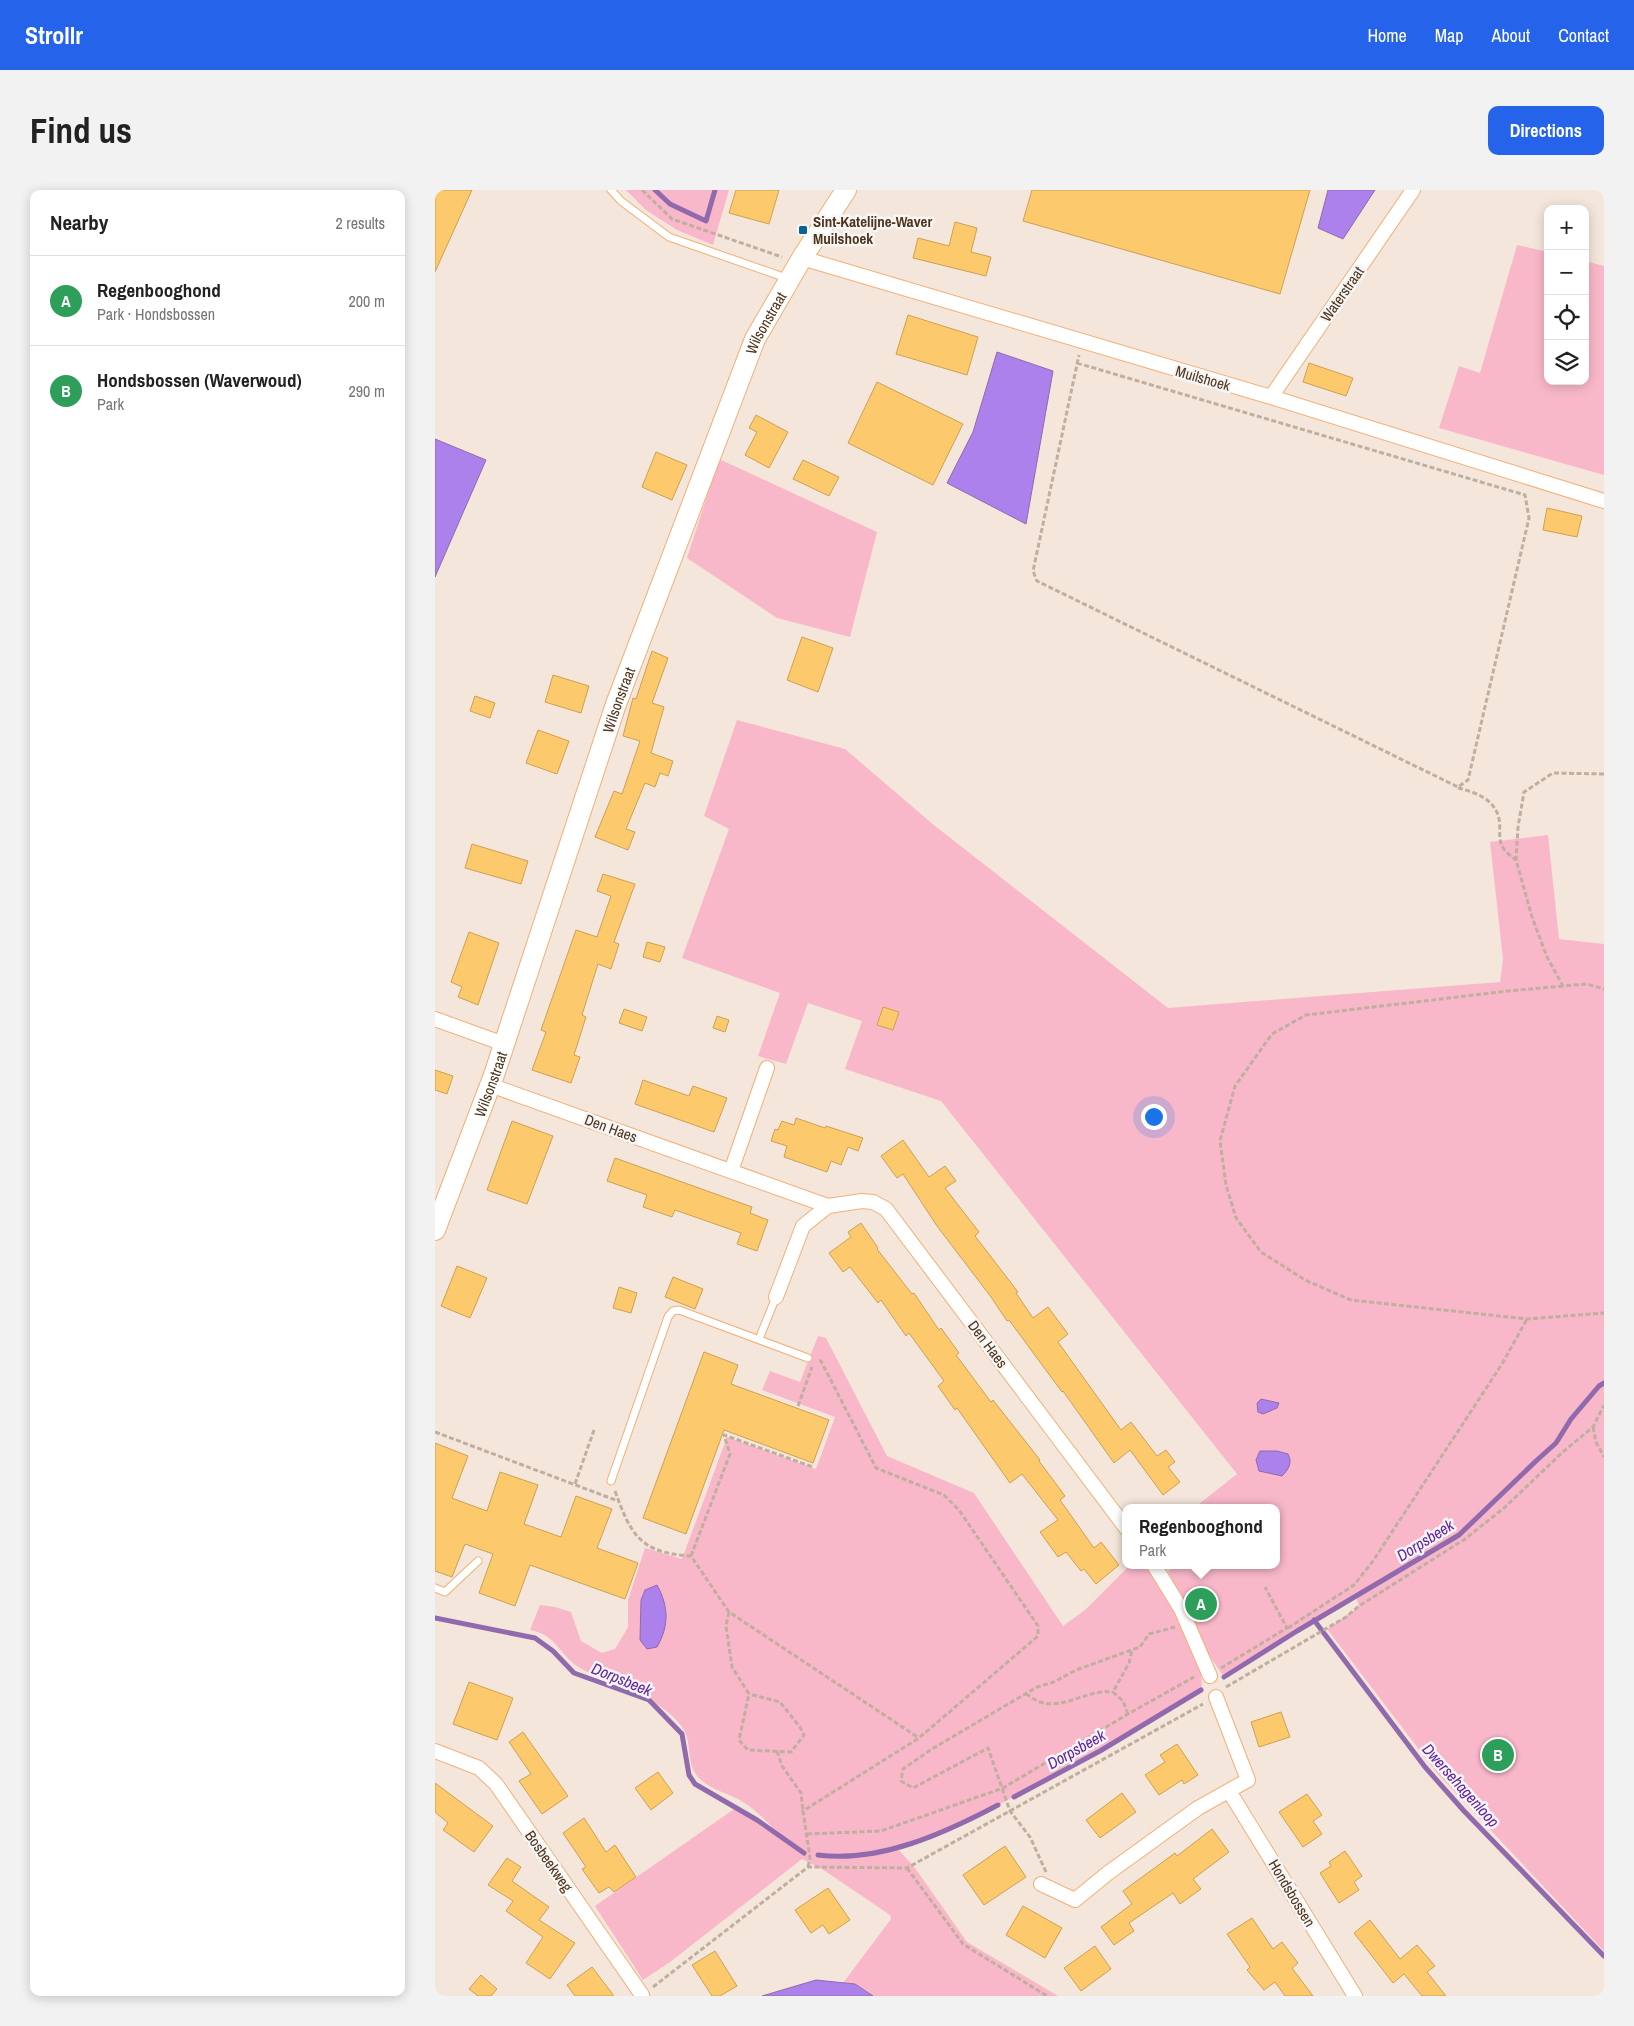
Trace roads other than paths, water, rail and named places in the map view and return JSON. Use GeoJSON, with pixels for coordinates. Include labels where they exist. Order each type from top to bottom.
{"type":"FeatureCollection","features":[{"type":"Feature","properties":{"kind":"street","name":"Wilsonstraat"},"geometry":{"type":"LineString","coordinates":[[435,1230],[490,1085],[616,704],[755,339],[797,266],[846,190]]}},
{"type":"Feature","properties":{"kind":"street","name":"Waterstraat"},"geometry":{"type":"LineString","coordinates":[[1271,397],[1413,190]]}},
{"type":"Feature","properties":{"kind":"street","name":"Muilshoek"},"geometry":{"type":"LineString","coordinates":[[797,266],[1081,342],[1271,397],[1604,501]]}},
{"type":"Feature","properties":{"kind":"street"},"geometry":{"type":"LineString","coordinates":[[435,1019],[504,1044]]}},
{"type":"Feature","properties":{"kind":"street"},"geometry":{"type":"LineString","coordinates":[[731,1171],[767,1068]]}},
{"type":"Feature","properties":{"kind":"street","name":"Den Haes"},"geometry":{"type":"LineString","coordinates":[[490,1085],[828,1206],[862,1201],[873,1202],[886,1209],[1122,1523]]}},
{"type":"Feature","properties":{"kind":"street"},"geometry":{"type":"LineString","coordinates":[[776,1297],[803,1226],[828,1206]]}},
{"type":"Feature","properties":{"kind":"street"},"geometry":{"type":"LineString","coordinates":[[1157,1569],[1188,1624],[1208,1673]]}},
{"type":"Feature","properties":{"kind":"street"},"geometry":{"type":"LineString","coordinates":[[1041,1884],[1075,1900],[1108,1873],[1198,1808],[1248,1780],[1216,1697]]}},
{"type":"Feature","properties":{"kind":"street","name":"Bosbeekweg"},"geometry":{"type":"LineString","coordinates":[[435,1751],[479,1768],[496,1784],[642,1996]]}},
{"type":"Feature","properties":{"kind":"street","name":"Hondsbossen"},"geometry":{"type":"LineString","coordinates":[[1229,1791],[1355,1996]]}},
{"type":"Feature","properties":{"kind":"lane"},"geometry":{"type":"LineString","coordinates":[[611,190],[621,201],[669,237],[797,266]]}},
{"type":"Feature","properties":{"kind":"lane"},"geometry":{"type":"LineString","coordinates":[[759,1340],[776,1297]]}},
{"type":"Feature","properties":{"kind":"lane"},"geometry":{"type":"LineString","coordinates":[[611,1481],[668,1317],[673,1311],[679,1310],[808,1358]]}},
{"type":"Feature","properties":{"kind":"lane"},"geometry":{"type":"LineString","coordinates":[[435,1588],[445,1592],[478,1561]]}},
{"type":"Feature","properties":{"kind":"waterway"},"geometry":{"type":"LineString","coordinates":[[655,190],[670,204],[706,221],[715,190]]}},
{"type":"Feature","properties":{"kind":"waterway","name":"Dorpsbeek"},"geometry":{"type":"LineString","coordinates":[[1224,1677],[1297,1631],[1459,1535],[1556,1443],[1571,1419],[1599,1386],[1604,1383]]}},
{"type":"Feature","properties":{"kind":"waterway","name":"Dorpsbeek"},"geometry":{"type":"LineString","coordinates":[[435,1618],[535,1638],[553,1651],[574,1673],[649,1700],[682,1734],[689,1775],[695,1784],[757,1820],[804,1853]]}},
{"type":"Feature","properties":{"kind":"waterway","name":"Dwersehagenloop"},"geometry":{"type":"LineString","coordinates":[[1314,1620],[1425,1767],[1464,1811],[1604,1956]]}},
{"type":"Feature","properties":{"kind":"waterway","name":"Dorpsbeek"},"geometry":{"type":"LineString","coordinates":[[1014,1797],[1100,1751],[1201,1690]]}},
{"type":"Feature","properties":{"kind":"waterway","name":"Dorpsbeek"},"geometry":{"type":"LineString","coordinates":[[818,1855],[865,1855],[911,1844],[956,1826],[998,1805]]}},
{"type":"Feature","properties":{"kind":"place","name":"Sint-Katelijne-Waver Muilshoek"},"geometry":{"type":"Point","coordinates":[803,230]}},
{"type":"Feature","properties":{"kind":"place","name":"Regenbooghond"},"geometry":{"type":"Point","coordinates":[1201,1604]}},
{"type":"Feature","properties":{"kind":"place","name":"Hondsbossen (Waverwoud)"},"geometry":{"type":"Point","coordinates":[1498,1755]}}]}
